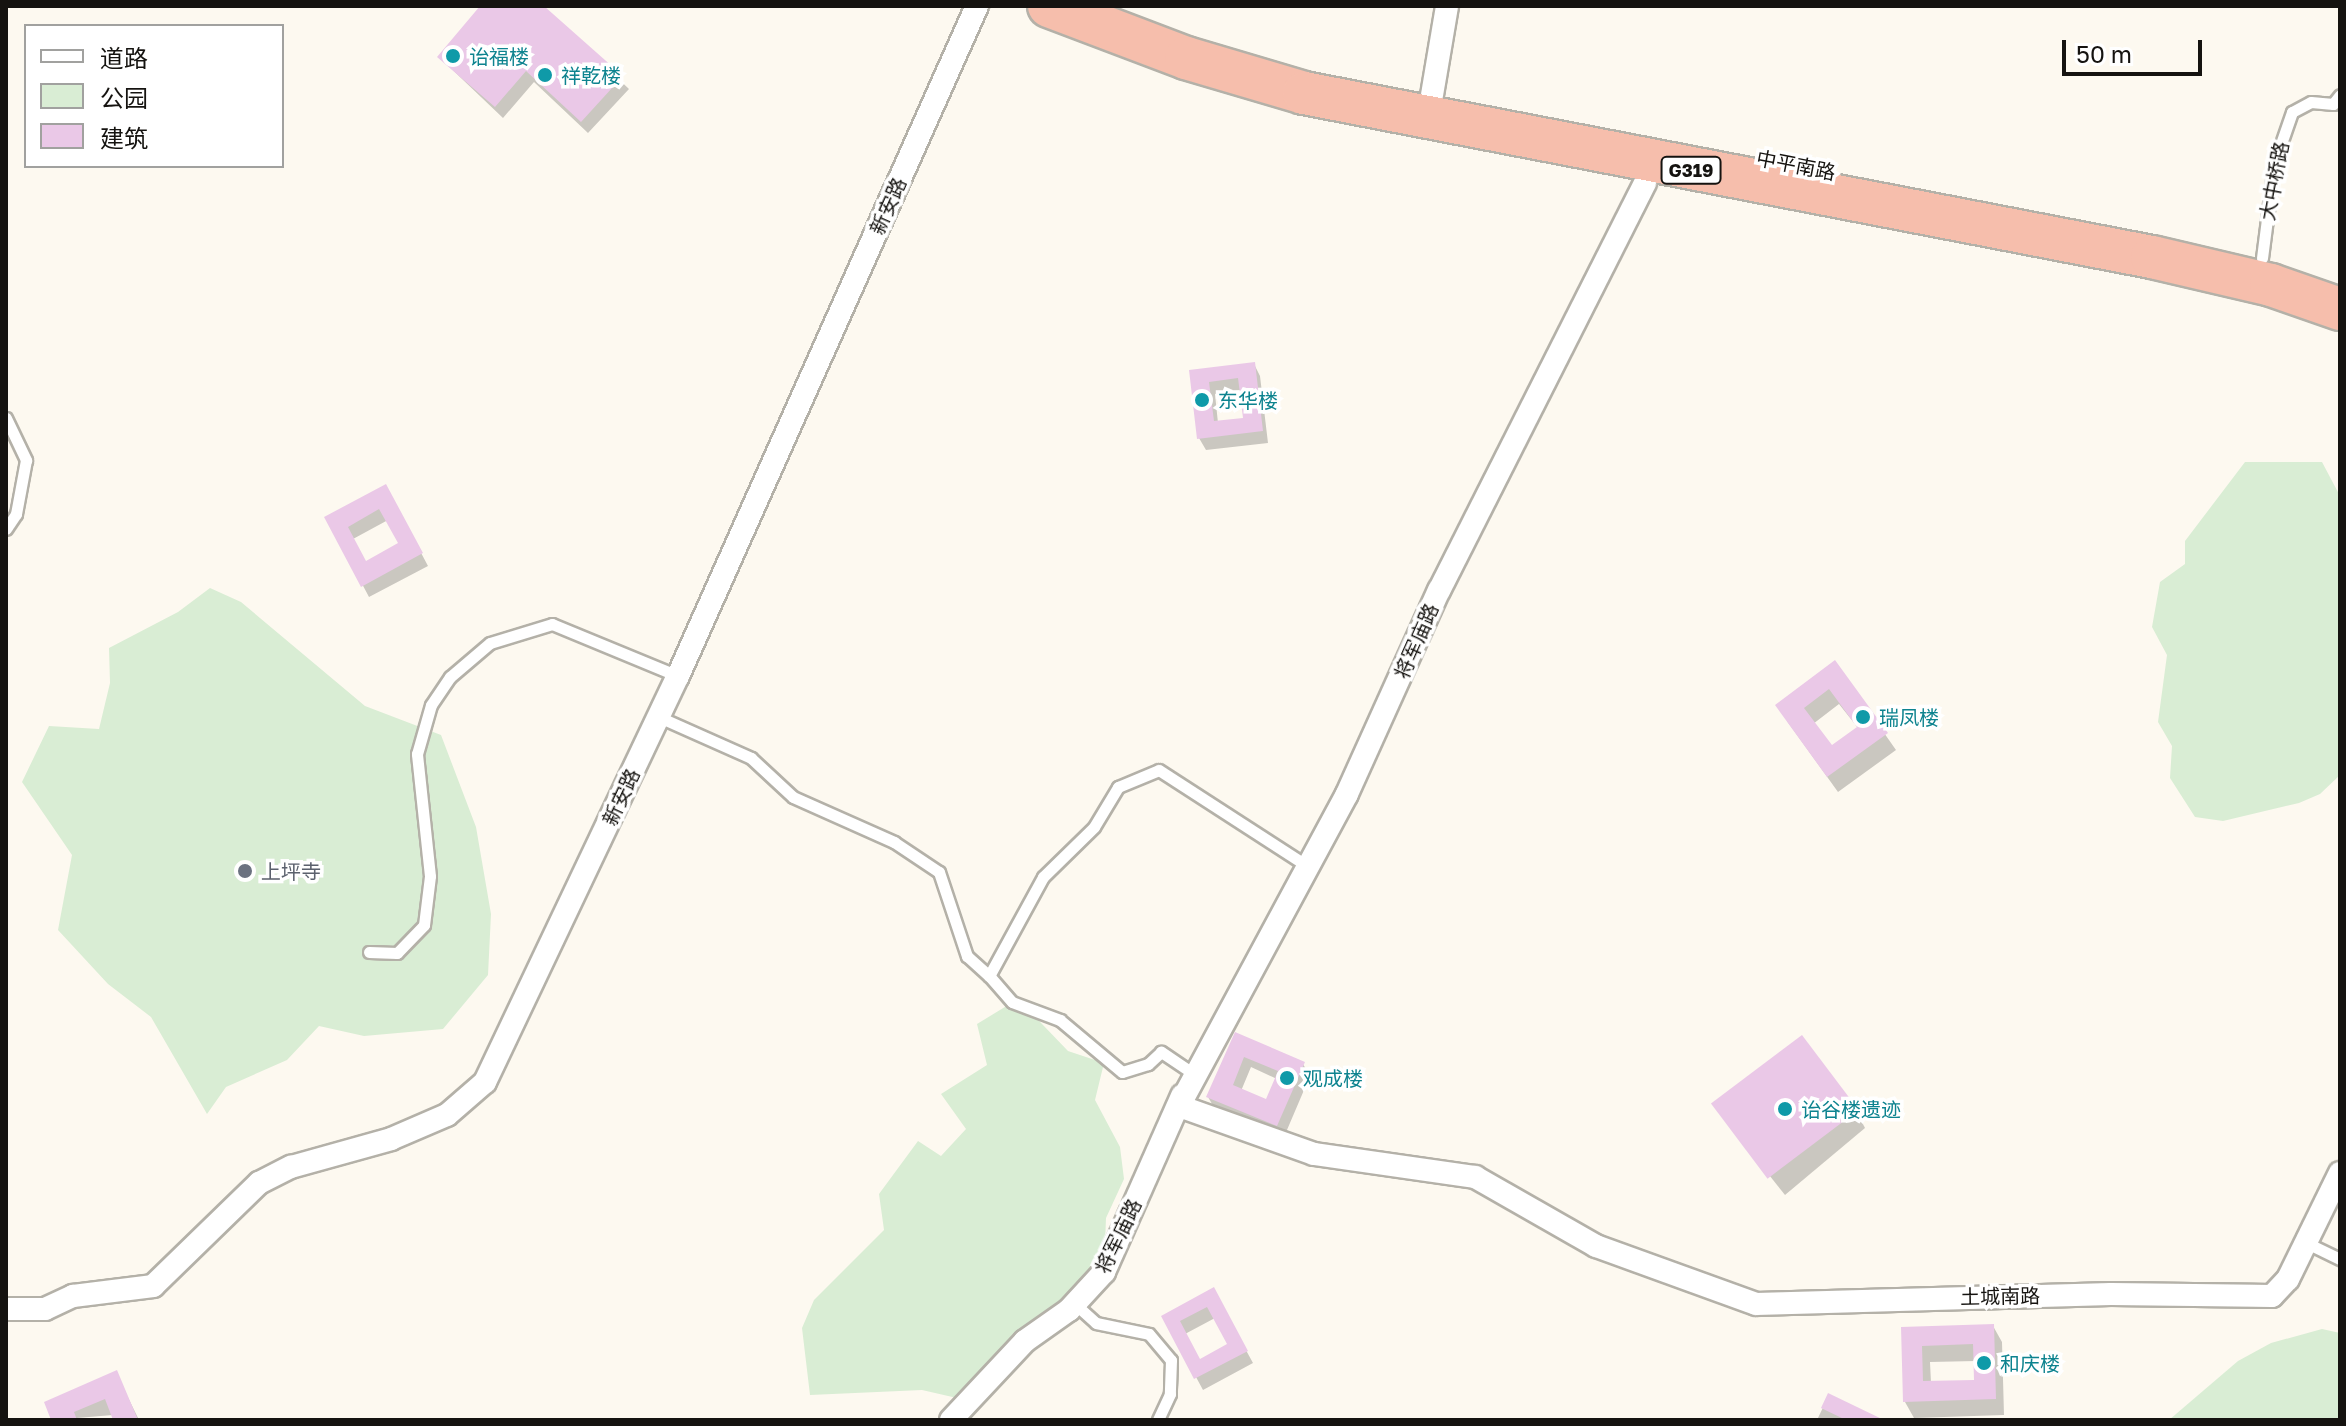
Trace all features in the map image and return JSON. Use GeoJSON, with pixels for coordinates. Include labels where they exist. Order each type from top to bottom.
{"type":"FeatureCollection","features":[{"type":"Feature","properties":{"kind":"highway","name":"G319"},"geometry":{"type":"LineString","coordinates":[[1049,6],[1186,58],[1304,93],[2152,257],[2271,285],[2340,309]]}},
{"type":"Feature","properties":{"kind":"highway","name":"中平南路"},"geometry":{"type":"LineString","coordinates":[[1114,6],[1310,70],[2262,258],[2340,283]]}},
{"type":"Feature","properties":{"kind":"street","name":"新安路"},"geometry":{"type":"LineString","coordinates":[[6,1309],[45,1309],[73,1296],[153,1286],[271,1176],[391,1139],[447,1115],[475,1094],[493,1069],[678,676],[977,6]]}},
{"type":"Feature","properties":{"kind":"street"},"geometry":{"type":"LineString","coordinates":[[1432,95],[1447,6]]}},
{"type":"Feature","properties":{"kind":"street","name":"将军庙路"},"geometry":{"type":"LineString","coordinates":[[951,1420],[1025,1341],[1075,1304],[1104,1272],[1180,1101],[1347,794],[1439,590],[1645,183]]}},
{"type":"Feature","properties":{"kind":"street","name":"土城南路"},"geometry":{"type":"LineString","coordinates":[[1180,1101],[1314,1154],[1475,1177],[1596,1246],[1756,1304],[2111,1294],[2264,1298],[2284,1286],[2340,1173]]}},
{"type":"Feature","properties":{"kind":"lane","name":"大中桥路"},"geometry":{"type":"LineString","coordinates":[[2262,258],[2274,164],[2292,112],[2311,102],[2333,104],[2340,95]]}},
{"type":"Feature","properties":{"kind":"lane"},"geometry":{"type":"LineString","coordinates":[[6,418],[26,460],[16,514],[6,529]]}},
{"type":"Feature","properties":{"kind":"lane"},"geometry":{"type":"LineString","coordinates":[[369,952],[397,953],[424,925],[430,876],[417,754],[431,705],[450,677],[490,643],[552,624],[678,676]]}},
{"type":"Feature","properties":{"kind":"lane"},"geometry":{"type":"LineString","coordinates":[[659,717],[751,758],[793,797],[894,842],[939,872],[967,956],[1012,1002],[1060,1020],[1122,1072],[1148,1064],[1161,1052],[1194,1074]]}},
{"type":"Feature","properties":{"kind":"lane"},"geometry":{"type":"LineString","coordinates":[[989,976],[1043,877],[1094,827],[1118,787],[1159,770],[1306,865]]}},
{"type":"Feature","properties":{"kind":"lane"},"geometry":{"type":"LineString","coordinates":[[2313,1246],[2340,1259]]}},
{"type":"Feature","properties":{"kind":"lane"},"geometry":{"type":"LineString","coordinates":[[1075,1304],[1096,1323],[1149,1334],[1171,1360],[1170,1394],[1158,1420]]}},
{"type":"Feature","properties":{"kind":"green space"},"geometry":{"type":"Polygon","coordinates":[[[2245,462],[2322,462],[2340,496],[2340,775],[2320,794],[2299,803],[2223,821],[2195,817],[2170,778],[2172,746],[2158,722],[2167,655],[2152,627],[2160,582],[2185,564],[2185,541],[2245,462]]]}},
{"type":"Feature","properties":{"kind":"green space"},"geometry":{"type":"Polygon","coordinates":[[[210,588],[241,602],[365,706],[441,735],[476,827],[491,914],[488,975],[443,1029],[364,1036],[319,1026],[287,1060],[226,1087],[207,1114],[151,1017],[108,984],[58,930],[72,855],[22,782],[49,726],[99,729],[110,683],[109,648],[178,612],[210,588]]]}},
{"type":"Feature","properties":{"kind":"green space"},"geometry":{"type":"Polygon","coordinates":[[[1018,999],[1068,1051],[1104,1063],[1095,1100],[1120,1147],[1124,1179],[1106,1218],[1104,1272],[970,1401],[922,1390],[810,1395],[802,1328],[814,1300],[884,1230],[879,1194],[918,1141],[941,1156],[966,1129],[941,1094],[987,1065],[977,1024],[1018,999]]]}},
{"type":"Feature","properties":{"kind":"green space"},"geometry":{"type":"Polygon","coordinates":[[[2322,1329],[2340,1333],[2340,1420],[2169,1420],[2238,1361],[2271,1343],[2322,1329]]]}},
{"type":"Feature","properties":{"kind":"building"},"geometry":{"type":"Polygon","coordinates":[[[480,6],[544,6],[623,76],[581,122],[526,71],[495,107],[437,57],[480,6]]]}},
{"type":"Feature","properties":{"kind":"building","name":"东华楼"},"geometry":{"type":"Polygon","coordinates":[[[1255,362],[1263,431],[1197,439],[1189,370],[1255,362]],[[1238,378],[1209,382],[1214,421],[1243,418],[1238,378]]]}},
{"type":"Feature","properties":{"kind":"building"},"geometry":{"type":"Polygon","coordinates":[[[386,484],[423,553],[361,587],[324,517],[386,484]],[[379,509],[348,527],[366,561],[398,543],[379,509]]]}},
{"type":"Feature","properties":{"kind":"building","name":"瑞凤楼"},"geometry":{"type":"Polygon","coordinates":[[[1835,660],[1888,733],[1827,777],[1775,705],[1835,660]],[[1829,689],[1804,708],[1832,745],[1857,727],[1829,689]]]}},
{"type":"Feature","properties":{"kind":"building","name":"观成楼"},"geometry":{"type":"Polygon","coordinates":[[[1235,1032],[1305,1062],[1277,1126],[1206,1097],[1235,1032]],[[1244,1057],[1233,1085],[1266,1099],[1278,1071],[1244,1057]]]}},
{"type":"Feature","properties":{"kind":"building","name":"诒谷楼遗迹"},"geometry":{"type":"Polygon","coordinates":[[[1802,1035],[1859,1110],[1768,1179],[1711,1104],[1802,1035]]]}},
{"type":"Feature","properties":{"kind":"building"},"geometry":{"type":"Polygon","coordinates":[[[1214,1287],[1248,1351],[1194,1379],[1161,1316],[1214,1287]],[[1207,1307],[1180,1321],[1200,1359],[1227,1344],[1207,1307]]]}},
{"type":"Feature","properties":{"kind":"building","name":"和庆楼"},"geometry":{"type":"Polygon","coordinates":[[[1994,1324],[1996,1399],[1903,1402],[1901,1327],[1994,1324]],[[1973,1344],[1922,1346],[1923,1381],[1974,1380],[1973,1344]]]}},
{"type":"Feature","properties":{"kind":"building"},"geometry":{"type":"Polygon","coordinates":[[[117,1370],[138,1420],[113,1420],[105,1399],[74,1412],[77,1420],[51,1420],[44,1402],[117,1370]]]}},
{"type":"Feature","properties":{"kind":"building"},"geometry":{"type":"Polygon","coordinates":[[[1828,1393],[1884,1420],[1846,1420],[1821,1408],[1828,1393]]]}},
{"type":"Feature","properties":{"kind":"place","name":"诒福楼"},"geometry":{"type":"Point","coordinates":[453,56]}},
{"type":"Feature","properties":{"kind":"place","name":"祥乾楼"},"geometry":{"type":"Point","coordinates":[545,75]}},
{"type":"Feature","properties":{"kind":"place","name":"东华楼"},"geometry":{"type":"Point","coordinates":[1202,400]}},
{"type":"Feature","properties":{"kind":"place","name":"瑞凤楼"},"geometry":{"type":"Point","coordinates":[1863,717]}},
{"type":"Feature","properties":{"kind":"place","name":"上坪寺"},"geometry":{"type":"Point","coordinates":[245,871]}},
{"type":"Feature","properties":{"kind":"place","name":"观成楼"},"geometry":{"type":"Point","coordinates":[1287,1078]}},
{"type":"Feature","properties":{"kind":"place","name":"诒谷楼遗迹"},"geometry":{"type":"Point","coordinates":[1785,1109]}},
{"type":"Feature","properties":{"kind":"place","name":"和庆楼"},"geometry":{"type":"Point","coordinates":[1984,1363]}}]}
